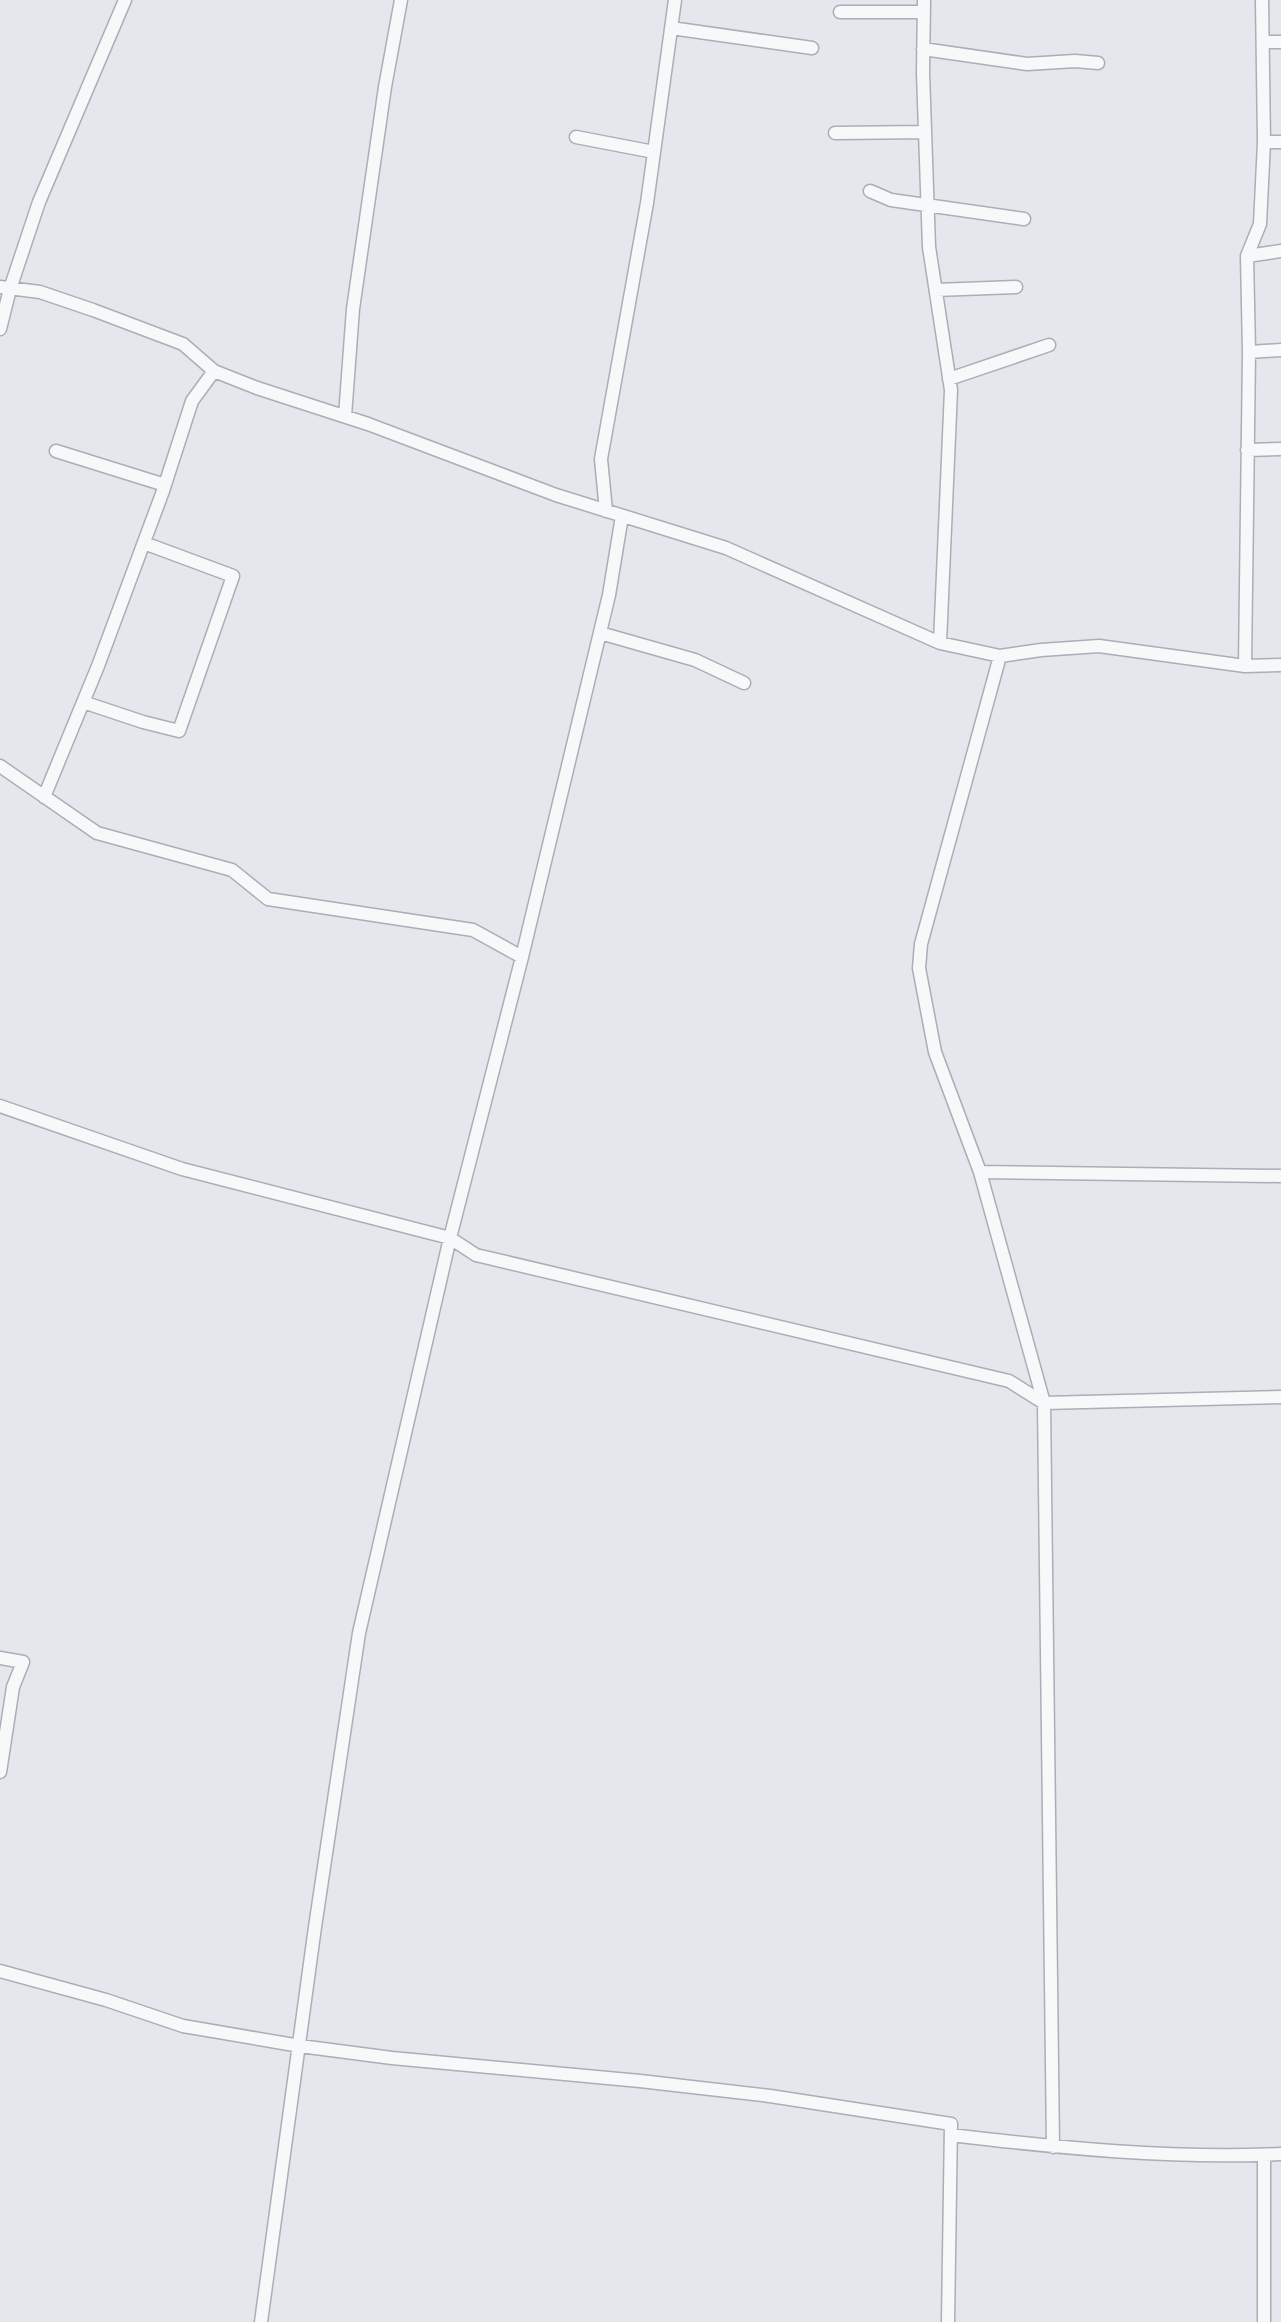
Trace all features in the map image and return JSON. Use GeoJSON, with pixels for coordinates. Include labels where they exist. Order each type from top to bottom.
{"type":"FeatureCollection","features":[{"type":"Feature","properties":{"kind":"street"},"geometry":{"type":"LineString","coordinates":[[0,329],[5,288],[125,0]]}},
{"type":"Feature","properties":{"kind":"street"},"geometry":{"type":"LineString","coordinates":[[345,416],[352,309],[385,87],[402,0]]}},
{"type":"Feature","properties":{"kind":"street"},"geometry":{"type":"LineString","coordinates":[[606,511],[601,459],[654,152],[675,0]]}},
{"type":"Feature","properties":{"kind":"street"},"geometry":{"type":"LineString","coordinates":[[1245,666],[1249,352],[1247,256],[1260,224],[1264,142],[1262,0]]}},
{"type":"Feature","properties":{"kind":"street"},"geometry":{"type":"LineString","coordinates":[[840,12],[924,6],[923,49],[929,248],[951,390],[940,643]]}},
{"type":"Feature","properties":{"kind":"street"},"geometry":{"type":"LineString","coordinates":[[671,28],[812,48]]}},
{"type":"Feature","properties":{"kind":"street"},"geometry":{"type":"LineString","coordinates":[[1263,42],[1281,42]]}},
{"type":"Feature","properties":{"kind":"street"},"geometry":{"type":"LineString","coordinates":[[923,49],[1027,64],[1075,61],[1098,63]]}},
{"type":"Feature","properties":{"kind":"street"},"geometry":{"type":"LineString","coordinates":[[835,133],[925,132]]}},
{"type":"Feature","properties":{"kind":"street"},"geometry":{"type":"LineString","coordinates":[[576,137],[654,152]]}},
{"type":"Feature","properties":{"kind":"street"},"geometry":{"type":"LineString","coordinates":[[1264,142],[1281,142]]}},
{"type":"Feature","properties":{"kind":"street"},"geometry":{"type":"LineString","coordinates":[[870,191],[877,196],[891,200],[1024,219]]}},
{"type":"Feature","properties":{"kind":"street"},"geometry":{"type":"LineString","coordinates":[[1247,256],[1281,251]]}},
{"type":"Feature","properties":{"kind":"street"},"geometry":{"type":"LineString","coordinates":[[936,290],[1016,287]]}},
{"type":"Feature","properties":{"kind":"street"},"geometry":{"type":"LineString","coordinates":[[5,288],[40,292],[183,344],[214,371],[257,388],[345,416],[556,495],[726,548],[940,643],[1000,656],[1041,650],[1099,646],[1245,666],[1281,665]]}},
{"type":"Feature","properties":{"kind":"street"},"geometry":{"type":"LineString","coordinates":[[949,379],[1049,345]]}},
{"type":"Feature","properties":{"kind":"street"},"geometry":{"type":"LineString","coordinates":[[1249,352],[1281,350]]}},
{"type":"Feature","properties":{"kind":"street"},"geometry":{"type":"LineString","coordinates":[[44,796],[144,543],[192,401],[214,371]]}},
{"type":"Feature","properties":{"kind":"street"},"geometry":{"type":"LineString","coordinates":[[1247,450],[1281,449]]}},
{"type":"Feature","properties":{"kind":"street"},"geometry":{"type":"LineString","coordinates":[[56,451],[165,484]]}},
{"type":"Feature","properties":{"kind":"street"},"geometry":{"type":"LineString","coordinates":[[261,2322],[315,1927],[359,1633],[450,1238],[522,957],[609,595],[622,516]]}},
{"type":"Feature","properties":{"kind":"street"},"geometry":{"type":"LineString","coordinates":[[83,702],[179,731],[232,576],[144,543]]}},
{"type":"Feature","properties":{"kind":"street"},"geometry":{"type":"LineString","coordinates":[[600,633],[695,660],[744,683]]}},
{"type":"Feature","properties":{"kind":"street"},"geometry":{"type":"LineString","coordinates":[[1000,656],[921,944],[919,968],[935,1052],[980,1172],[1044,1403],[1053,2147]]}},
{"type":"Feature","properties":{"kind":"street"},"geometry":{"type":"LineString","coordinates":[[0,766],[97,834],[232,870],[268,899],[473,930],[522,957]]}},
{"type":"Feature","properties":{"kind":"street"},"geometry":{"type":"LineString","coordinates":[[0,1106],[182,1169],[450,1238],[476,1255],[1009,1381],[1044,1403],[1281,1397]]}},
{"type":"Feature","properties":{"kind":"street"},"geometry":{"type":"LineString","coordinates":[[980,1172],[1281,1176]]}},
{"type":"Feature","properties":{"kind":"street"},"geometry":{"type":"LineString","coordinates":[[0,1658],[23,1662],[13,1687],[0,1772]]}},
{"type":"Feature","properties":{"kind":"street"},"geometry":{"type":"LineString","coordinates":[[0,1971],[105,2000],[183,2026],[300,2046],[392,2058],[640,2081],[770,2096],[951,2124],[948,2322]]}},
{"type":"Feature","properties":{"kind":"street"},"geometry":{"type":"LineString","coordinates":[[951,2135],[1053,2147],[1153,2153],[1281,2154]]}},
{"type":"Feature","properties":{"kind":"street"},"geometry":{"type":"LineString","coordinates":[[1264,2155],[1264,2322]]}}]}
